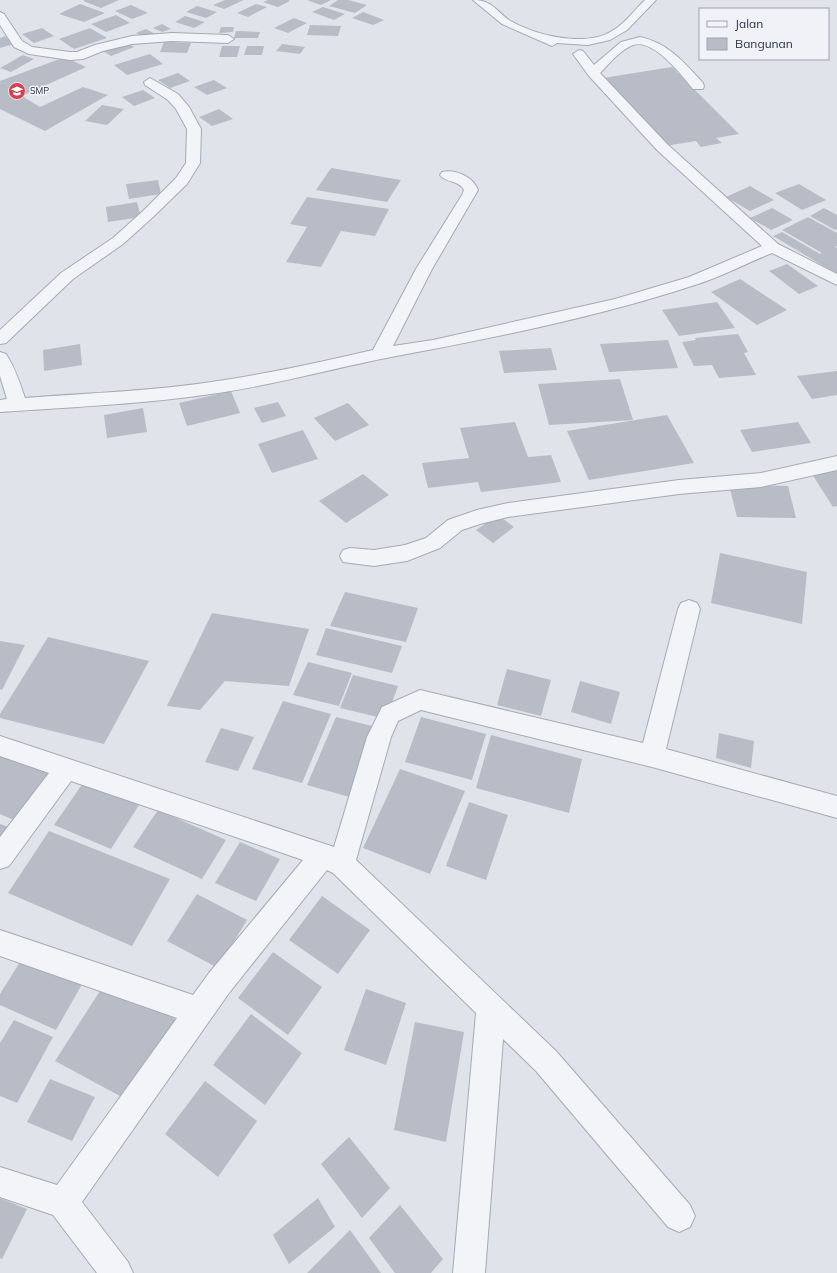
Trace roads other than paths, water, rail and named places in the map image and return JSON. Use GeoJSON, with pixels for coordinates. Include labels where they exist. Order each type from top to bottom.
{"type":"FeatureCollection","features":[{"type":"Feature","properties":{"kind":"street"},"geometry":{"type":"LineString","coordinates":[[0,16],[18,44],[29,50],[70,56],[79,56],[105,46],[132,40],[172,37],[228,39]]}},
{"type":"Feature","properties":{"kind":"street"},"geometry":{"type":"LineString","coordinates":[[593,73],[616,52],[630,42],[639,40],[656,45],[668,55],[698,86]]}},
{"type":"Feature","properties":{"kind":"street"},"geometry":{"type":"LineString","coordinates":[[579,54],[593,73],[662,147],[772,248],[837,280]]}},
{"type":"Feature","properties":{"kind":"street"},"geometry":{"type":"LineString","coordinates":[[0,339],[67,276],[118,241],[148,214],[182,181],[193,163],[194,129],[182,107],[173,97],[150,82]]}},
{"type":"Feature","properties":{"kind":"street"},"geometry":{"type":"LineString","coordinates":[[380,354],[424,269],[471,190],[469,185],[461,179],[447,176]]}},
{"type":"Feature","properties":{"kind":"street"},"geometry":{"type":"LineString","coordinates":[[0,406],[17,403],[69,402],[219,387],[298,373],[618,303],[695,280],[772,248]]}},
{"type":"Feature","properties":{"kind":"street"},"geometry":{"type":"LineString","coordinates":[[0,358],[17,403]]}},
{"type":"Feature","properties":{"kind":"street"},"geometry":{"type":"LineString","coordinates":[[350,556],[374,558],[407,553],[433,543],[455,525],[477,516],[553,503],[679,487],[761,480],[837,463]]}},
{"type":"Feature","properties":{"kind":"street"},"geometry":{"type":"LineString","coordinates":[[652,756],[689,609]]}},
{"type":"Feature","properties":{"kind":"street"},"geometry":{"type":"LineString","coordinates":[[63,1203],[198,1011],[333,859],[379,737],[390,714],[420,700],[652,756],[837,807]]}},
{"type":"Feature","properties":{"kind":"street"},"geometry":{"type":"LineString","coordinates":[[0,746],[333,859],[492,1007],[546,1061],[679,1216]]}},
{"type":"Feature","properties":{"kind":"street"},"geometry":{"type":"LineString","coordinates":[[0,857],[66,769]]}},
{"type":"Feature","properties":{"kind":"street"},"geometry":{"type":"LineString","coordinates":[[0,943],[198,1011]]}},
{"type":"Feature","properties":{"kind":"street"},"geometry":{"type":"LineString","coordinates":[[469,1273],[492,1007]]}},
{"type":"Feature","properties":{"kind":"street"},"geometry":{"type":"LineString","coordinates":[[0,1182],[63,1203],[117,1273]]}},
{"type":"Feature","properties":{"kind":"lane"},"geometry":{"type":"LineString","coordinates":[[478,0],[506,22],[542,37],[558,47],[579,54]]}},
{"type":"Feature","properties":{"kind":"lane"},"geometry":{"type":"LineString","coordinates":[[542,37],[576,42],[599,41],[616,34],[651,0]]}},
{"type":"Feature","properties":{"kind":"place","name":"SMP"},"geometry":{"type":"Point","coordinates":[17,91]}}]}
